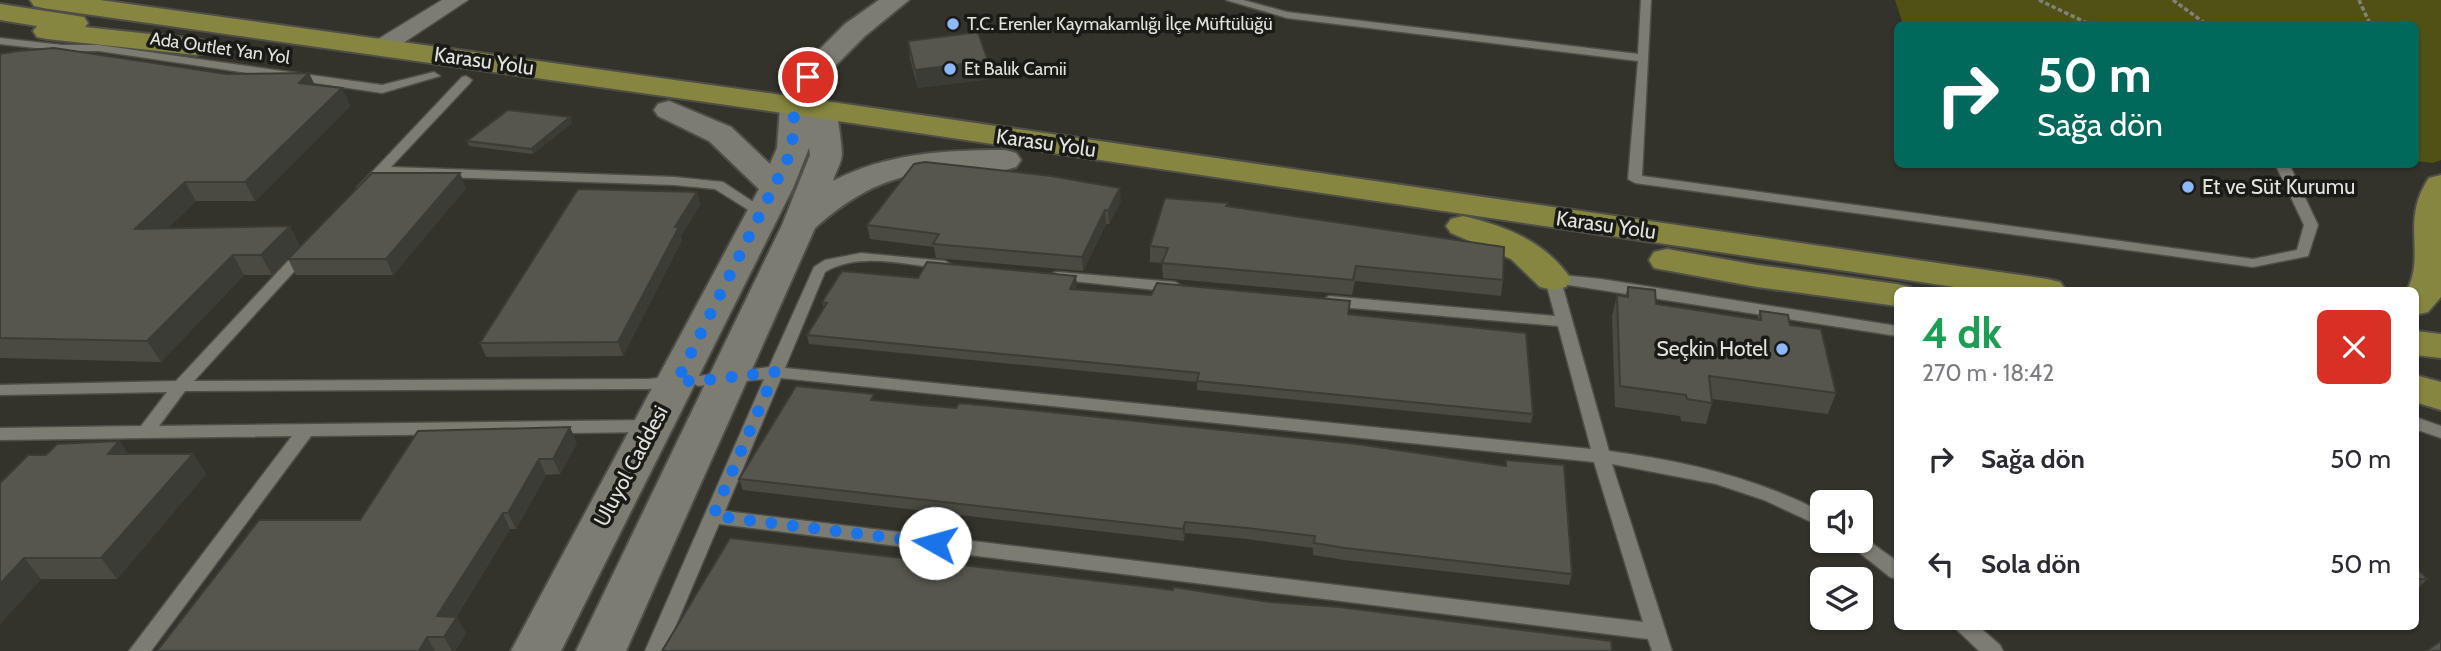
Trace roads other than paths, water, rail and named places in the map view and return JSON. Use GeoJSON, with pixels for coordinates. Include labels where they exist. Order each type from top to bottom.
{"type":"FeatureCollection","features":[{"type":"Feature","properties":{"kind":"highway","name":"Karasu Yolu"},"geometry":{"type":"LineString","coordinates":[[43,0],[329,50],[434,76],[669,110],[808,120],[2025,287]]}},
{"type":"Feature","properties":{"kind":"highway"},"geometry":{"type":"LineString","coordinates":[[138,0],[329,50]]}},
{"type":"Feature","properties":{"kind":"highway","name":"Karasu Yolu"},"geometry":{"type":"LineString","coordinates":[[0,12],[329,50],[383,46],[808,120],[1005,160],[1463,226],[1757,276],[1894,295]]}},
{"type":"Feature","properties":{"kind":"highway"},"geometry":{"type":"LineString","coordinates":[[0,26],[329,50]]}},
{"type":"Feature","properties":{"kind":"highway"},"geometry":{"type":"LineString","coordinates":[[2419,300],[2431,290],[2437,276],[2431,212],[2441,184]]}},
{"type":"Feature","properties":{"kind":"highway"},"geometry":{"type":"LineString","coordinates":[[1463,226],[1514,245],[1539,260],[1553,279]]}},
{"type":"Feature","properties":{"kind":"highway"},"geometry":{"type":"LineString","coordinates":[[2419,343],[2441,346]]}},
{"type":"Feature","properties":{"kind":"highway"},"geometry":{"type":"LineString","coordinates":[[2419,370],[2441,373]]}},
{"type":"Feature","properties":{"kind":"highway"},"geometry":{"type":"LineString","coordinates":[[2419,389],[2441,396]]}},
{"type":"Feature","properties":{"kind":"main road","name":"Uluyol Caddesi"},"geometry":{"type":"LineString","coordinates":[[536,651],[651,426],[701,380],[779,209],[793,148],[808,120],[845,69],[879,31],[894,3]]}},
{"type":"Feature","properties":{"kind":"main road"},"geometry":{"type":"LineString","coordinates":[[669,110],[720,134],[779,209],[815,208],[837,191],[883,170],[925,162],[1005,160]]}},
{"type":"Feature","properties":{"kind":"main road"},"geometry":{"type":"LineString","coordinates":[[601,651],[641,562],[656,491],[703,393],[704,385],[701,380]]}},
{"type":"Feature","properties":{"kind":"street"},"geometry":{"type":"LineString","coordinates":[[383,46],[457,0]]}},
{"type":"Feature","properties":{"kind":"lane"},"geometry":{"type":"LineString","coordinates":[[1231,0],[1287,15],[1644,58]]}},
{"type":"Feature","properties":{"kind":"lane"},"geometry":{"type":"LineString","coordinates":[[1646,0],[1635,178],[2253,263],[2303,253],[2306,244],[2311,225],[2284,168]]}},
{"type":"Feature","properties":{"kind":"lane","name":"Ada Outlet Yan Yol"},"geometry":{"type":"LineString","coordinates":[[0,41],[62,48],[99,48],[382,89],[434,76]]}},
{"type":"Feature","properties":{"kind":"lane"},"geometry":{"type":"LineString","coordinates":[[351,202],[466,80]]}},
{"type":"Feature","properties":{"kind":"lane"},"geometry":{"type":"LineString","coordinates":[[379,171],[675,181],[718,185],[779,209]]}},
{"type":"Feature","properties":{"kind":"lane"},"geometry":{"type":"LineString","coordinates":[[146,432],[180,386],[313,243]]}},
{"type":"Feature","properties":{"kind":"lane"},"geometry":{"type":"LineString","coordinates":[[655,651],[819,270],[826,264],[853,257],[962,267]]}},
{"type":"Feature","properties":{"kind":"lane"},"geometry":{"type":"LineString","coordinates":[[1045,275],[1195,289]]}},
{"type":"Feature","properties":{"kind":"lane"},"geometry":{"type":"LineString","coordinates":[[713,516],[1659,642],[1601,456],[1553,279],[1601,284],[1894,331]]}},
{"type":"Feature","properties":{"kind":"lane"},"geometry":{"type":"LineString","coordinates":[[1318,300],[1564,321]]}},
{"type":"Feature","properties":{"kind":"lane"},"geometry":{"type":"LineString","coordinates":[[0,390],[180,386],[635,384],[775,372],[1659,463],[1708,474],[1758,490],[1810,514]]}},
{"type":"Feature","properties":{"kind":"lane"},"geometry":{"type":"LineString","coordinates":[[2419,424],[2441,432]]}},
{"type":"Feature","properties":{"kind":"lane"},"geometry":{"type":"LineString","coordinates":[[0,434],[651,426]]}},
{"type":"Feature","properties":{"kind":"lane"},"geometry":{"type":"LineString","coordinates":[[139,651],[306,430]]}},
{"type":"Feature","properties":{"kind":"lane"},"geometry":{"type":"LineString","coordinates":[[1873,553],[1894,570]]}},
{"type":"Feature","properties":{"kind":"lane"},"geometry":{"type":"LineString","coordinates":[[1969,630],[1993,651]]}},
{"type":"Feature","properties":{"kind":"place","name":"T.C. Erenler Kaymakamlığı İlçe Müftülüğü"},"geometry":{"type":"Point","coordinates":[953,24]}},
{"type":"Feature","properties":{"kind":"place","name":"Et Balık Camii"},"geometry":{"type":"Point","coordinates":[950,69]}},
{"type":"Feature","properties":{"kind":"place","name":"Et ve Süt Kurumu"},"geometry":{"type":"Point","coordinates":[2188,187]}},
{"type":"Feature","properties":{"kind":"place","name":"Seçkin Hotel"},"geometry":{"type":"Point","coordinates":[1782,349]}}]}
